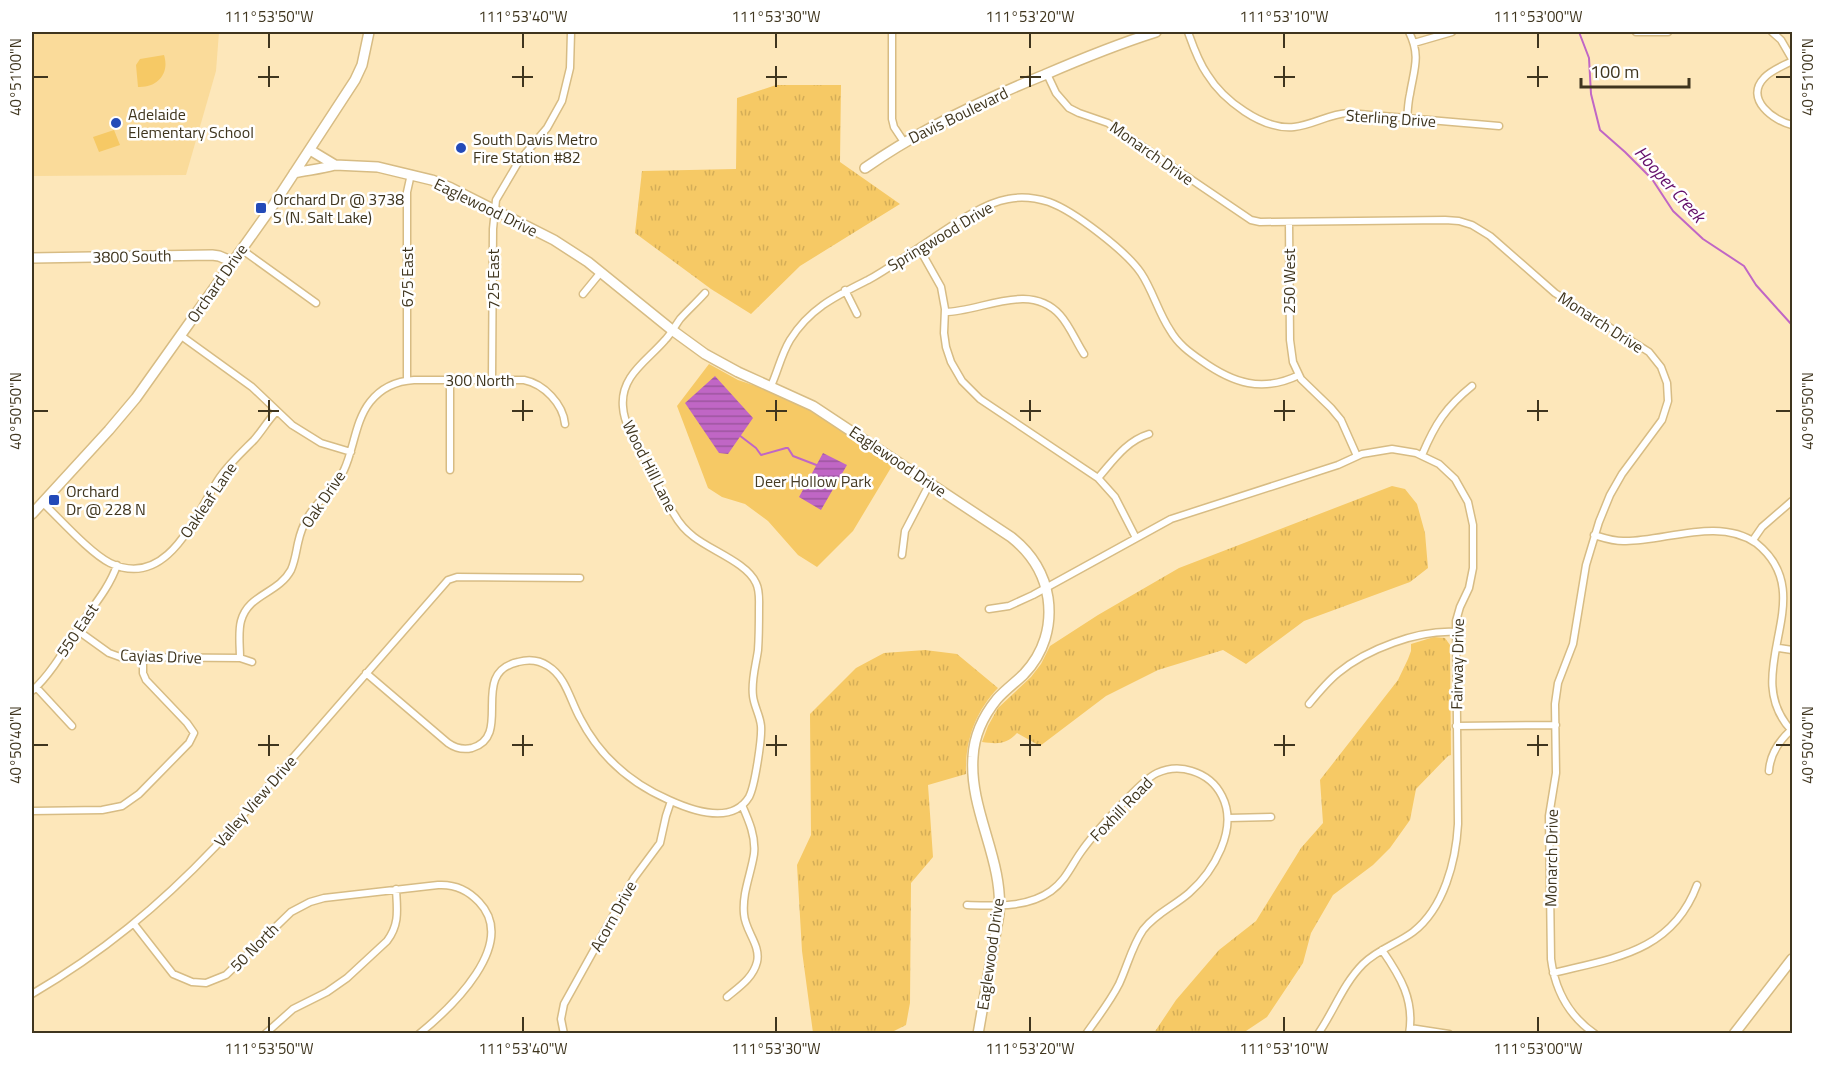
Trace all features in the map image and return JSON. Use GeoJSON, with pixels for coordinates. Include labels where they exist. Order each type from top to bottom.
{"type":"FeatureCollection","features":[{"type":"Feature","properties":{"kind":"main road","name":"Orchard Drive"},"geometry":{"type":"LineString","coordinates":[[32,514],[123,414],[274,204],[359,72],[369,32]]}},
{"type":"Feature","properties":{"kind":"main road","name":"Davis Boulevard"},"geometry":{"type":"LineString","coordinates":[[865,168],[904,142],[977,104],[1117,45],[1156,32]]}},
{"type":"Feature","properties":{"kind":"main road","name":"Eaglewood Drive"},"geometry":{"type":"LineString","coordinates":[[310,150],[335,165],[378,167],[411,174],[451,188],[566,247],[601,272],[672,330],[720,363],[813,406],[1018,543],[1036,564],[1046,588],[1050,616],[1043,645],[1029,668],[1003,692],[986,714],[979,729],[973,755],[972,772],[975,790],[998,876],[1000,905],[978,1034]]}},
{"type":"Feature","properties":{"kind":"main road"},"geometry":{"type":"LineString","coordinates":[[294,173],[335,165]]}},
{"type":"Feature","properties":{"kind":"main road","name":"3800 South"},"geometry":{"type":"LineString","coordinates":[[32,258],[212,255],[231,261]]}},
{"type":"Feature","properties":{"kind":"main road"},"geometry":{"type":"LineString","coordinates":[[1734,1034],[1792,959]]}},
{"type":"Feature","properties":{"kind":"street","name":"725 East"},"geometry":{"type":"LineString","coordinates":[[492,380],[493,229],[496,200],[523,156],[547,128],[562,101],[569,76],[571,32]]}},
{"type":"Feature","properties":{"kind":"street"},"geometry":{"type":"LineString","coordinates":[[892,32],[892,119],[894,128],[904,142]]}},
{"type":"Feature","properties":{"kind":"street","name":"Sterling Drive"},"geometry":{"type":"LineString","coordinates":[[1188,32],[1203,68],[1214,84],[1247,113],[1261,121],[1283,127],[1295,127],[1335,114],[1348,113],[1499,126]]}},
{"type":"Feature","properties":{"kind":"street"},"geometry":{"type":"LineString","coordinates":[[1407,118],[1416,65],[1414,43],[1409,32]]}},
{"type":"Feature","properties":{"kind":"street"},"geometry":{"type":"LineString","coordinates":[[1414,43],[1452,32]]}},
{"type":"Feature","properties":{"kind":"street"},"geometry":{"type":"LineString","coordinates":[[1636,32],[1668,32]]}},
{"type":"Feature","properties":{"kind":"street"},"geometry":{"type":"LineString","coordinates":[[1772,32],[1781,40],[1792,60],[1764,77],[1758,90],[1759,99],[1763,108],[1771,116],[1792,125]]}},
{"type":"Feature","properties":{"kind":"street","name":"Monarch Drive"},"geometry":{"type":"LineString","coordinates":[[1047,74],[1056,93],[1070,108],[1108,123],[1247,218],[1260,222],[1445,220],[1472,225],[1496,240],[1555,293],[1649,352],[1661,367],[1666,378],[1668,394],[1666,408],[1659,425],[1630,462],[1616,485],[1594,535],[1584,575],[1573,644],[1557,690],[1556,773],[1549,816],[1551,956],[1553,973],[1568,1007],[1595,1034]]}},
{"type":"Feature","properties":{"kind":"street","name":"675 East"},"geometry":{"type":"LineString","coordinates":[[407,380],[407,192],[411,174]]}},
{"type":"Feature","properties":{"kind":"street","name":"Springwood Drive"},"geometry":{"type":"LineString","coordinates":[[771,386],[783,354],[797,330],[817,309],[845,290],[875,276],[980,209],[993,203],[1017,198],[1034,199],[1065,210],[1113,243],[1127,256],[1147,283],[1175,338],[1187,350],[1219,373],[1232,379],[1257,385],[1280,382],[1299,375]]}},
{"type":"Feature","properties":{"kind":"street","name":"250 West"},"geometry":{"type":"LineString","coordinates":[[1289,222],[1290,340],[1292,356],[1299,375]]}},
{"type":"Feature","properties":{"kind":"street"},"geometry":{"type":"LineString","coordinates":[[919,248],[941,287],[948,354],[958,375],[970,391],[1098,478],[1115,497],[1136,538]]}},
{"type":"Feature","properties":{"kind":"street"},"geometry":{"type":"LineString","coordinates":[[240,249],[316,303]]}},
{"type":"Feature","properties":{"kind":"street"},"geometry":{"type":"LineString","coordinates":[[583,294],[601,272]]}},
{"type":"Feature","properties":{"kind":"street"},"geometry":{"type":"LineString","coordinates":[[845,290],[857,314]]}},
{"type":"Feature","properties":{"kind":"street","name":"Wood Hill Lane"},"geometry":{"type":"LineString","coordinates":[[705,293],[665,340],[635,370],[628,380],[623,400],[628,426],[669,508],[697,539],[747,571],[754,579],[758,589],[759,638],[752,687],[761,730],[752,790],[742,806]]}},
{"type":"Feature","properties":{"kind":"street"},"geometry":{"type":"LineString","coordinates":[[945,312],[959,312],[1018,299],[1038,301],[1059,315],[1084,354]]}},
{"type":"Feature","properties":{"kind":"street"},"geometry":{"type":"LineString","coordinates":[[180,335],[245,381],[292,425],[316,440],[351,452]]}},
{"type":"Feature","properties":{"kind":"street"},"geometry":{"type":"LineString","coordinates":[[1299,375],[1336,414],[1357,456]]}},
{"type":"Feature","properties":{"kind":"street","name":"300 North"},"geometry":{"type":"LineString","coordinates":[[407,380],[524,380],[534,383],[560,405],[565,424]]}},
{"type":"Feature","properties":{"kind":"street","name":"Oak Drive"},"geometry":{"type":"LineString","coordinates":[[240,658],[240,627],[245,610],[256,599],[280,584],[291,570],[304,525],[317,503],[342,474],[368,404],[382,390],[407,380]]}},
{"type":"Feature","properties":{"kind":"street"},"geometry":{"type":"LineString","coordinates":[[450,380],[450,470]]}},
{"type":"Feature","properties":{"kind":"street"},"geometry":{"type":"LineString","coordinates":[[1422,455],[1442,415],[1452,402],[1472,386]]}},
{"type":"Feature","properties":{"kind":"street","name":"Oakleaf Lane"},"geometry":{"type":"LineString","coordinates":[[117,565],[130,568],[144,567],[158,562],[169,553],[198,517],[224,471],[277,411]]}},
{"type":"Feature","properties":{"kind":"street"},"geometry":{"type":"LineString","coordinates":[[1098,478],[1128,444],[1142,436],[1149,435]]}},
{"type":"Feature","properties":{"kind":"street","name":"Fairway Drive"},"geometry":{"type":"LineString","coordinates":[[989,609],[1009,606],[1046,588],[1160,524],[1338,465],[1375,450],[1392,448],[1409,450],[1438,464],[1455,479],[1464,494],[1472,517],[1472,575],[1458,614],[1455,632],[1457,833],[1454,854],[1448,877],[1434,908],[1419,927],[1370,958],[1353,976],[1317,1034]]}},
{"type":"Feature","properties":{"kind":"street"},"geometry":{"type":"LineString","coordinates":[[902,555],[905,531],[930,483]]}},
{"type":"Feature","properties":{"kind":"street"},"geometry":{"type":"LineString","coordinates":[[1753,540],[1762,527],[1792,501]]}},
{"type":"Feature","properties":{"kind":"street"},"geometry":{"type":"LineString","coordinates":[[42,502],[100,556],[117,565]]}},
{"type":"Feature","properties":{"kind":"street"},"geometry":{"type":"LineString","coordinates":[[1594,535],[1625,542],[1718,531],[1737,534],[1753,540],[1773,559],[1785,581],[1787,607],[1773,677],[1773,692],[1779,712],[1792,731],[1774,750],[1769,771]]}},
{"type":"Feature","properties":{"kind":"street","name":"550 East"},"geometry":{"type":"LineString","coordinates":[[34,689],[48,673],[111,580],[117,565]]}},
{"type":"Feature","properties":{"kind":"street","name":"Valley View Drive"},"geometry":{"type":"LineString","coordinates":[[32,994],[88,958],[134,924],[190,873],[450,578],[580,578]]}},
{"type":"Feature","properties":{"kind":"street","name":"Cayias Drive"},"geometry":{"type":"LineString","coordinates":[[77,630],[116,656],[240,658],[252,662]]}},
{"type":"Feature","properties":{"kind":"street"},"geometry":{"type":"LineString","coordinates":[[1309,704],[1331,679],[1364,656],[1424,633],[1455,632]]}},
{"type":"Feature","properties":{"kind":"street"},"geometry":{"type":"LineString","coordinates":[[1779,648],[1792,650]]}},
{"type":"Feature","properties":{"kind":"street"},"geometry":{"type":"LineString","coordinates":[[32,811],[102,810],[122,806],[139,794],[189,743],[194,733],[146,680],[143,673],[143,658]]}},
{"type":"Feature","properties":{"kind":"street"},"geometry":{"type":"LineString","coordinates":[[366,673],[448,743],[455,748],[466,749],[485,741],[490,733],[492,689],[500,672],[520,661],[545,664],[563,680],[586,729],[607,758],[631,779],[671,801],[698,810],[728,813],[742,806],[752,830],[754,848],[744,900],[744,913],[746,925],[757,948],[757,959],[754,970],[748,978],[727,997]]}},
{"type":"Feature","properties":{"kind":"street"},"geometry":{"type":"LineString","coordinates":[[34,689],[72,726]]}},
{"type":"Feature","properties":{"kind":"street"},"geometry":{"type":"LineString","coordinates":[[1456,726],[1556,725]]}},
{"type":"Feature","properties":{"kind":"street","name":"Foxhill Road"},"geometry":{"type":"LineString","coordinates":[[967,905],[1028,902],[1052,890],[1066,876],[1089,842],[1139,787],[1149,778],[1163,771],[1179,768],[1196,772],[1209,780],[1224,799],[1228,818]]}},
{"type":"Feature","properties":{"kind":"street","name":"Acorn Drive"},"geometry":{"type":"LineString","coordinates":[[564,1034],[561,1019],[564,1004],[634,878],[660,843],[671,801]]}},
{"type":"Feature","properties":{"kind":"street"},"geometry":{"type":"LineString","coordinates":[[1086,1034],[1119,984],[1144,929],[1159,914],[1189,893],[1208,872],[1221,846],[1228,818],[1271,817]]}},
{"type":"Feature","properties":{"kind":"street","name":"50 North"},"geometry":{"type":"LineString","coordinates":[[134,924],[173,974],[192,982],[206,983],[225,975],[281,920],[303,904],[324,898],[443,885],[464,890],[474,896],[484,908],[491,925],[486,958],[456,1000],[419,1034]]}},
{"type":"Feature","properties":{"kind":"street"},"geometry":{"type":"LineString","coordinates":[[1553,973],[1616,958],[1641,949],[1680,917],[1689,906],[1698,885]]}},
{"type":"Feature","properties":{"kind":"street"},"geometry":{"type":"LineString","coordinates":[[265,1034],[294,1009],[348,978],[387,941],[397,920],[396,890]]}},
{"type":"Feature","properties":{"kind":"street"},"geometry":{"type":"LineString","coordinates":[[1382,950],[1406,988],[1411,1011],[1410,1031],[1449,1034]]}},
{"type":"Feature","properties":{"kind":"shaded area","name":"Adelaide Elementary School"},"geometry":{"type":"Polygon","coordinates":[[[32,32],[219,32],[216,71],[186,175],[32,176],[32,32]]]}},
{"type":"Feature","properties":{"kind":"shaded area"},"geometry":{"type":"Polygon","coordinates":[[[715,376],[753,418],[728,454],[719,453],[685,403],[715,376]]]}},
{"type":"Feature","properties":{"kind":"shaded area"},"geometry":{"type":"Polygon","coordinates":[[[823,453],[847,465],[821,510],[799,497],[823,453]]]}},
{"type":"Feature","properties":{"kind":"green space"},"geometry":{"type":"Polygon","coordinates":[[[164,55],[165,68],[160,78],[151,85],[138,87],[136,65],[140,59],[164,55]]]}},
{"type":"Feature","properties":{"kind":"green space"},"geometry":{"type":"Polygon","coordinates":[[[776,85],[841,85],[840,162],[900,204],[800,266],[751,314],[711,289],[635,233],[642,171],[736,169],[737,98],[776,85]]]}},
{"type":"Feature","properties":{"kind":"green space"},"geometry":{"type":"Polygon","coordinates":[[[114,130],[120,145],[99,152],[93,137],[114,130]]]}},
{"type":"Feature","properties":{"kind":"green space","name":"Deer Hollow Park"},"geometry":{"type":"Polygon","coordinates":[[[709,364],[738,380],[768,390],[812,410],[892,466],[853,531],[817,567],[798,555],[768,521],[745,504],[722,497],[708,488],[677,406],[709,364]]]}},
{"type":"Feature","properties":{"kind":"green space"},"geometry":{"type":"Polygon","coordinates":[[[1392,486],[1405,489],[1417,504],[1425,533],[1428,568],[1410,582],[1304,621],[1246,664],[1223,650],[1158,670],[1106,696],[1040,746],[1017,733],[1001,743],[982,742],[998,708],[1031,677],[1050,646],[1098,615],[1179,568],[1392,486]]]}},
{"type":"Feature","properties":{"kind":"green space"},"geometry":{"type":"Polygon","coordinates":[[[1434,637],[1445,638],[1450,645],[1451,755],[1416,789],[1410,820],[1390,848],[1373,865],[1333,895],[1311,933],[1303,963],[1267,1017],[1243,1033],[1154,1033],[1176,1000],[1219,950],[1256,921],[1301,848],[1323,823],[1320,780],[1398,680],[1411,651],[1411,644],[1434,637]]]}},
{"type":"Feature","properties":{"kind":"green space"},"geometry":{"type":"Polygon","coordinates":[[[925,650],[957,654],[998,688],[983,707],[973,728],[967,750],[966,774],[928,785],[933,857],[911,883],[910,1003],[906,1025],[890,1033],[813,1033],[802,951],[797,865],[811,835],[810,714],[856,668],[884,653],[925,650]]]}},
{"type":"Feature","properties":{"kind":"waterway","name":"Hooper Creek"},"geometry":{"type":"LineString","coordinates":[[1579,32],[1589,58],[1591,94],[1600,130],[1652,179],[1673,211],[1703,239],[1744,266],[1756,285],[1792,325]]}},
{"type":"Feature","properties":{"kind":"waterway"},"geometry":{"type":"LineString","coordinates":[[739,435],[756,448],[761,455],[788,448],[793,456],[819,466]]}},
{"type":"Feature","properties":{"kind":"place","name":"Adelaide Elementary School"},"geometry":{"type":"Point","coordinates":[116,123]}},
{"type":"Feature","properties":{"kind":"place","name":"South Davis Metro Fire Station #82"},"geometry":{"type":"Point","coordinates":[461,148]}},
{"type":"Feature","properties":{"kind":"place","name":"Orchard Dr @ 3738 S (N. Salt Lake)"},"geometry":{"type":"Point","coordinates":[261,208]}},
{"type":"Feature","properties":{"kind":"place","name":"Orchard Dr @ 228 N"},"geometry":{"type":"Point","coordinates":[54,500]}}]}
